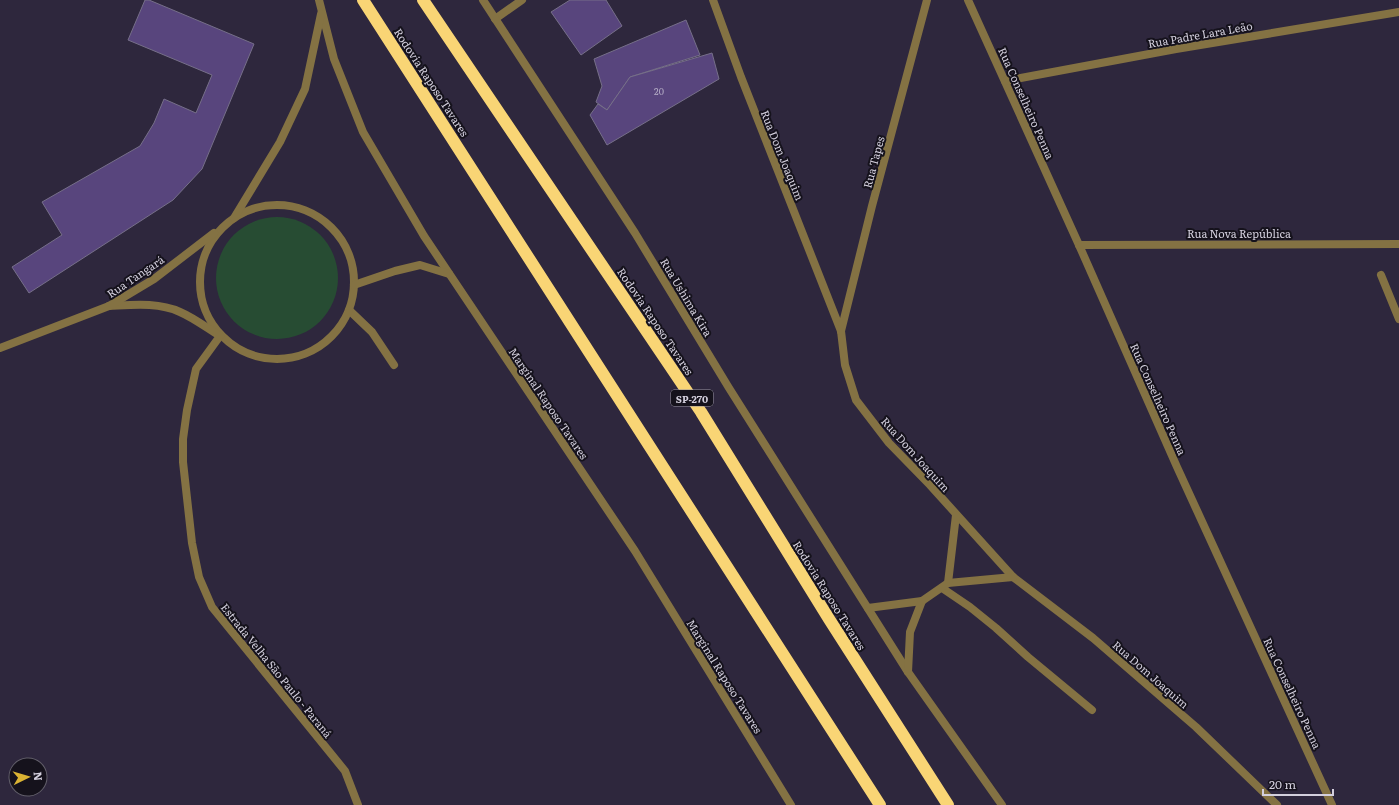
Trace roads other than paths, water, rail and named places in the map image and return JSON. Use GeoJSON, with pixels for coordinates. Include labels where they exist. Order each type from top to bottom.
{"type":"FeatureCollection","features":[{"type":"Feature","properties":{"kind":"highway","name":"Rodovia Raposo Tavares"},"geometry":{"type":"LineString","coordinates":[[363,0],[880,805]]}},
{"type":"Feature","properties":{"kind":"highway","name":"Rodovia Raposo Tavares"},"geometry":{"type":"LineString","coordinates":[[423,0],[701,412],[829,619],[948,805]]}},
{"type":"Feature","properties":{"kind":"street","name":"Marginal Raposo Tavares"},"geometry":{"type":"LineString","coordinates":[[319,0],[334,60],[363,132],[424,236],[635,551],[792,805]]}},
{"type":"Feature","properties":{"kind":"street","name":"Rua Ushima Kira"},"geometry":{"type":"LineString","coordinates":[[483,0],[635,233],[729,388],[908,672],[1002,805]]}},
{"type":"Feature","properties":{"kind":"street"},"geometry":{"type":"LineString","coordinates":[[495,19],[522,0]]}},
{"type":"Feature","properties":{"kind":"street","name":"Rua Dom Joaquim"},"geometry":{"type":"LineString","coordinates":[[713,0],[744,84],[841,331],[845,365],[856,400],[889,443],[1013,577],[1104,648],[1196,727],[1277,805]]}},
{"type":"Feature","properties":{"kind":"street","name":"Rua Tapes"},"geometry":{"type":"LineString","coordinates":[[841,331],[872,206],[928,0]]}},
{"type":"Feature","properties":{"kind":"street","name":"Rua Conselheiro Penna"},"geometry":{"type":"LineString","coordinates":[[968,0],[1079,245],[1177,467],[1332,805]]}},
{"type":"Feature","properties":{"kind":"street"},"geometry":{"type":"LineString","coordinates":[[231,220],[253,208],[274,204],[294,207],[314,214],[331,227],[344,244],[352,264],[354,285],[349,310],[336,332],[316,350],[292,359],[266,360],[241,352],[220,336],[206,315],[200,290],[201,265],[211,241],[231,220],[280,142],[305,89],[321,11]]}},
{"type":"Feature","properties":{"kind":"street","name":"Rua Padre Lara Leão"},"geometry":{"type":"LineString","coordinates":[[1005,81],[1176,49],[1399,12]]}},
{"type":"Feature","properties":{"kind":"street","name":"Rua Tangará"},"geometry":{"type":"LineString","coordinates":[[109,306],[154,279],[231,220]]}},
{"type":"Feature","properties":{"kind":"street","name":"Rua Nova República"},"geometry":{"type":"LineString","coordinates":[[1079,245],[1399,244]]}},
{"type":"Feature","properties":{"kind":"street"},"geometry":{"type":"LineString","coordinates":[[354,285],[420,265],[449,274]]}},
{"type":"Feature","properties":{"kind":"street"},"geometry":{"type":"LineString","coordinates":[[1380,275],[1399,319]]}},
{"type":"Feature","properties":{"kind":"street"},"geometry":{"type":"LineString","coordinates":[[0,348],[109,306]]}},
{"type":"Feature","properties":{"kind":"street","name":"Rua Tangará"},"geometry":{"type":"LineString","coordinates":[[109,306],[161,306],[180,312],[220,336]]}},
{"type":"Feature","properties":{"kind":"street"},"geometry":{"type":"LineString","coordinates":[[349,310],[372,332],[394,365]]}},
{"type":"Feature","properties":{"kind":"street","name":"Estrada Velha São Paulo - Paraná"},"geometry":{"type":"LineString","coordinates":[[220,336],[196,369],[187,410],[183,439],[183,462],[192,543],[199,577],[212,606],[345,771],[358,805]]}},
{"type":"Feature","properties":{"kind":"street"},"geometry":{"type":"LineString","coordinates":[[945,586],[956,515]]}},
{"type":"Feature","properties":{"kind":"street"},"geometry":{"type":"LineString","coordinates":[[868,608],[922,601],[945,586],[1013,577]]}},
{"type":"Feature","properties":{"kind":"street"},"geometry":{"type":"LineString","coordinates":[[945,586],[1092,710]]}},
{"type":"Feature","properties":{"kind":"street"},"geometry":{"type":"LineString","coordinates":[[908,672],[910,632],[922,601]]}}]}
